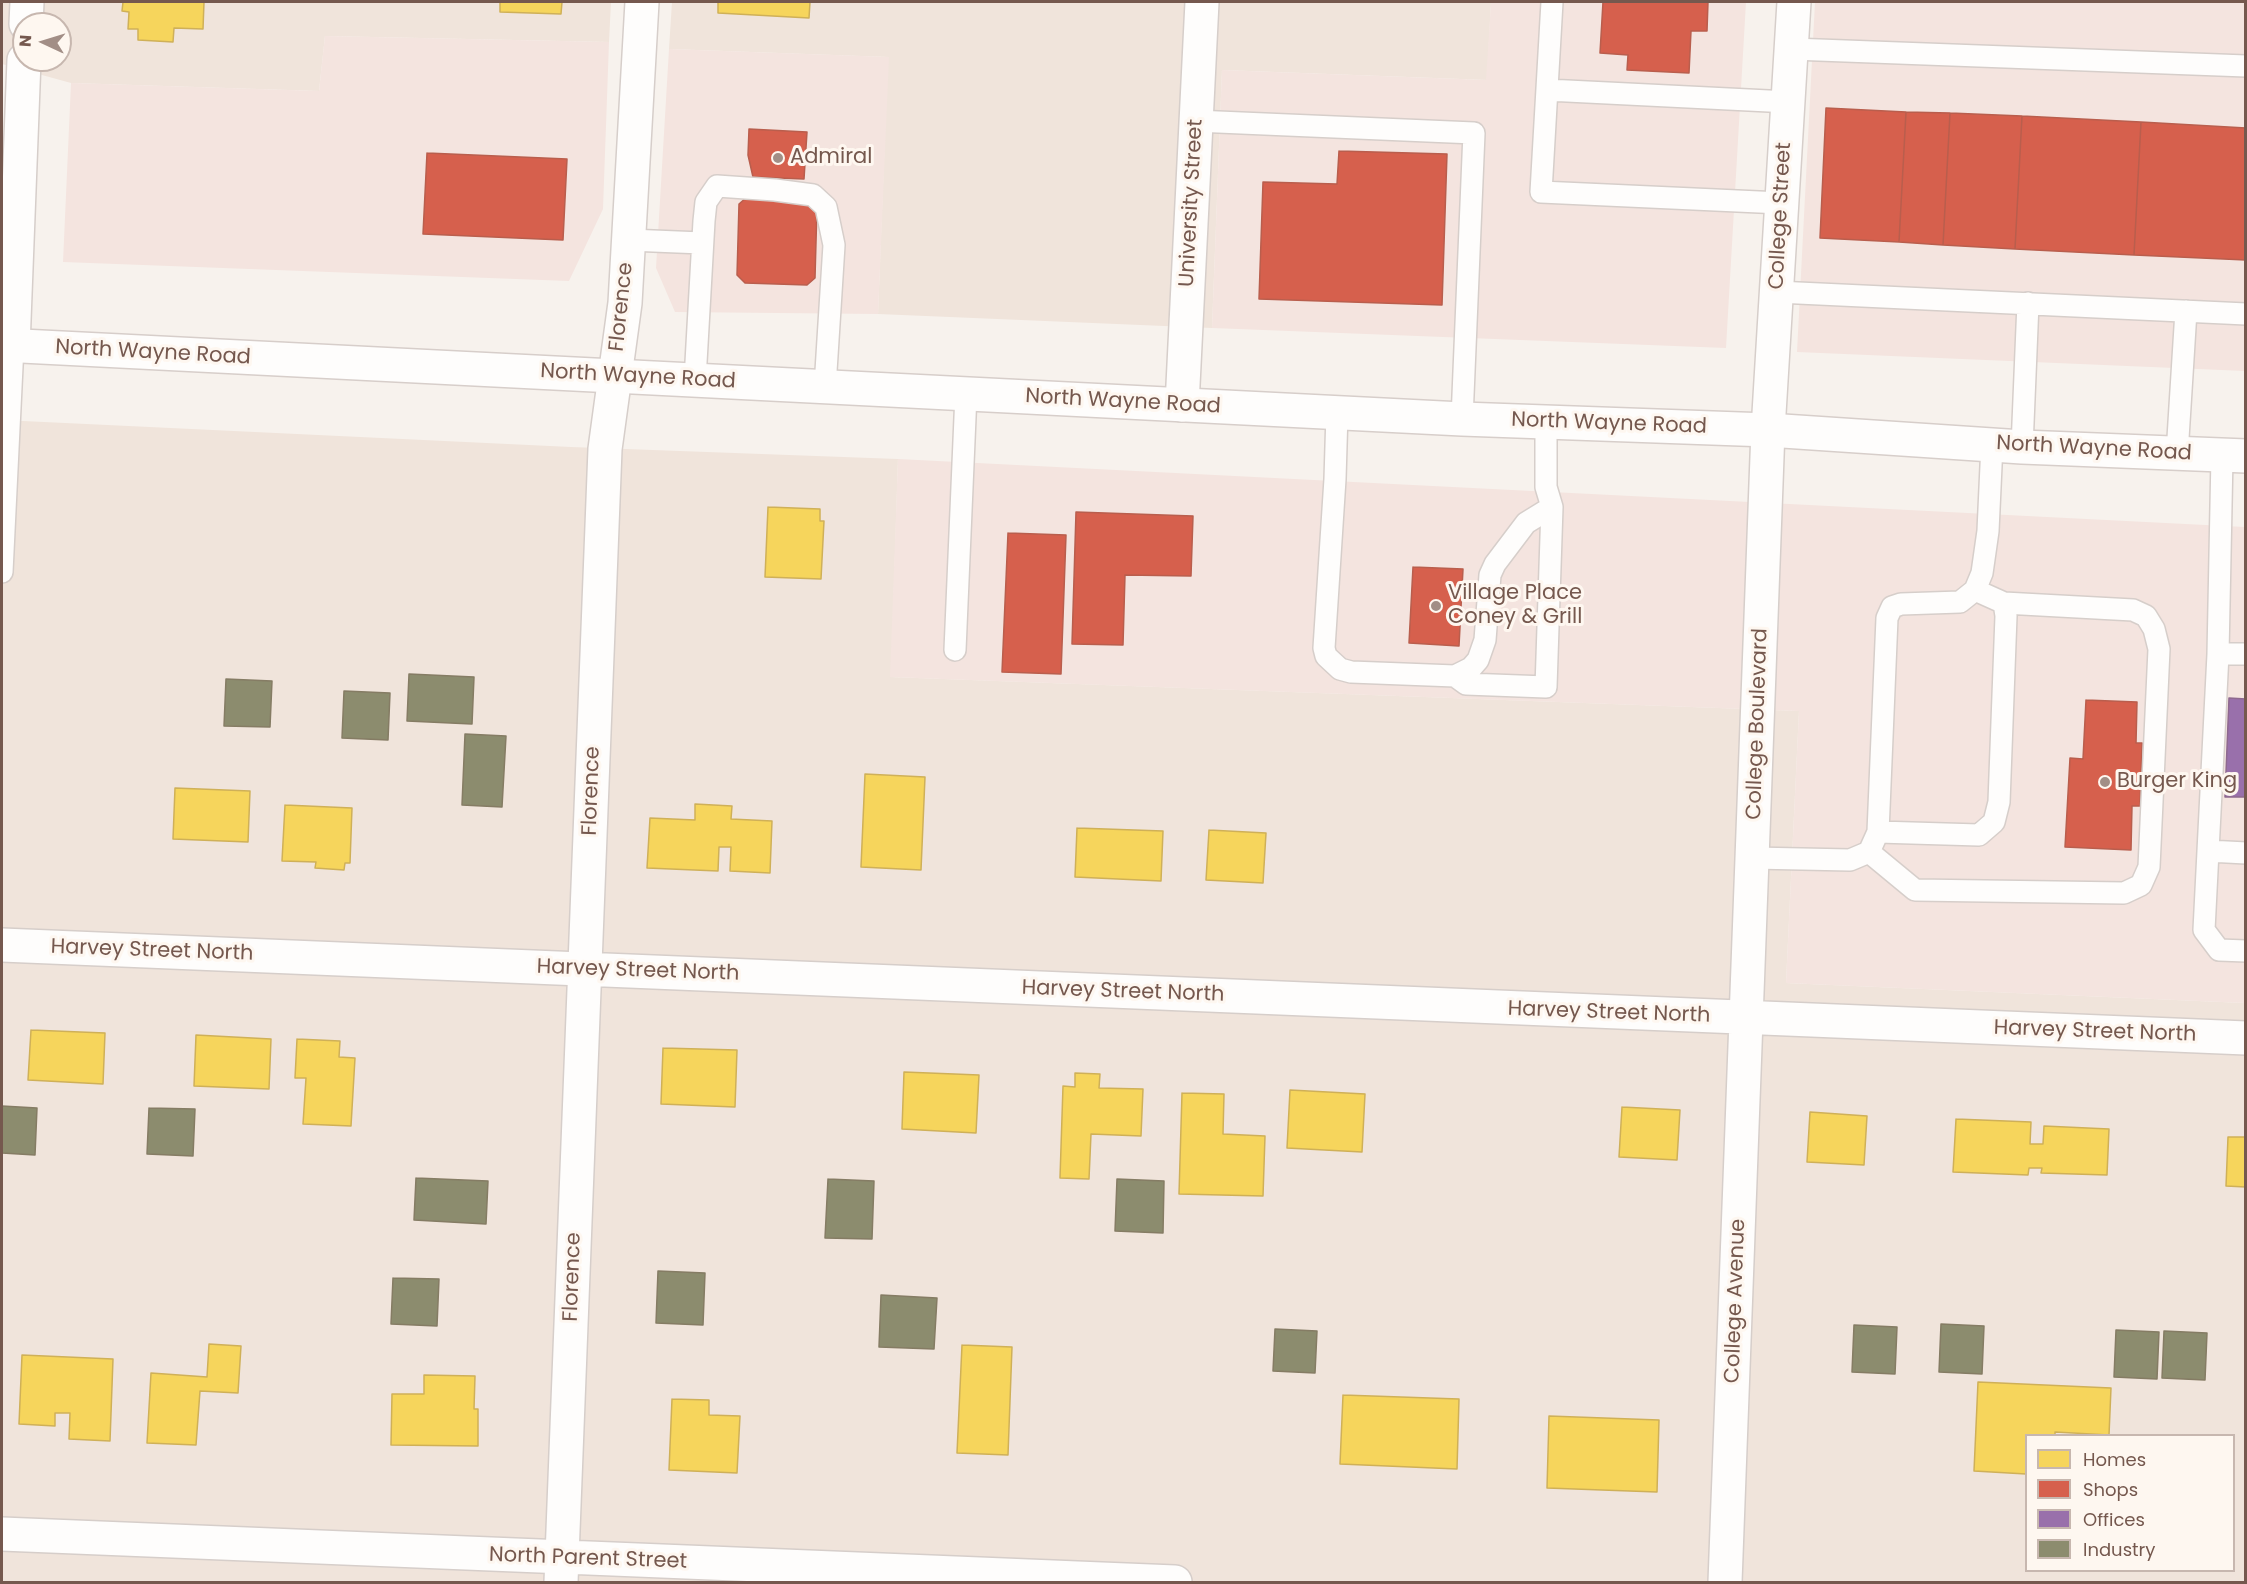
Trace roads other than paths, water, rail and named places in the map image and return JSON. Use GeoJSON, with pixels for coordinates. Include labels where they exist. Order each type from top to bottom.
{"type":"FeatureCollection","features":[{"type":"Feature","properties":{"kind":"street","name":"Florence"},"geometry":{"type":"LineString","coordinates":[[561,1570],[605,449],[625,303],[642,2]]}},
{"type":"Feature","properties":{"kind":"street","name":"University Street"},"geometry":{"type":"LineString","coordinates":[[1182,405],[1202,2]]}},
{"type":"Feature","properties":{"kind":"street","name":"College Street"},"geometry":{"type":"LineString","coordinates":[[1768,430],[1794,2]]}},
{"type":"Feature","properties":{"kind":"street"},"geometry":{"type":"LineString","coordinates":[[7,346],[23,72]]}},
{"type":"Feature","properties":{"kind":"street","name":"North Wayne Road"},"geometry":{"type":"LineString","coordinates":[[7,346],[1462,419],[1768,430],[2007,446],[2234,456]]}},
{"type":"Feature","properties":{"kind":"street","name":"College Boulevard"},"geometry":{"type":"LineString","coordinates":[[1747,1018],[1768,430]]}},
{"type":"Feature","properties":{"kind":"street","name":"Harvey Street North"},"geometry":{"type":"LineString","coordinates":[[2,945],[2246,1038]]}},
{"type":"Feature","properties":{"kind":"street","name":"College Avenue"},"geometry":{"type":"LineString","coordinates":[[1725,1582],[1747,1018]]}},
{"type":"Feature","properties":{"kind":"street","name":"North Parent Street"},"geometry":{"type":"LineString","coordinates":[[2,1534],[561,1570],[1175,1582]]}},
{"type":"Feature","properties":{"kind":"lane"},"geometry":{"type":"LineString","coordinates":[[1552,2],[1541,192],[1781,203]]}},
{"type":"Feature","properties":{"kind":"lane"},"geometry":{"type":"LineString","coordinates":[[1792,49],[2246,66]]}},
{"type":"Feature","properties":{"kind":"lane"},"geometry":{"type":"LineString","coordinates":[[1547,90],[1789,102]]}},
{"type":"Feature","properties":{"kind":"lane"},"geometry":{"type":"LineString","coordinates":[[1195,121],[1474,134],[1462,419]]}},
{"type":"Feature","properties":{"kind":"lane"},"geometry":{"type":"LineString","coordinates":[[695,380],[706,202],[717,186],[813,195],[826,207],[834,245],[825,387]]}},
{"type":"Feature","properties":{"kind":"lane"},"geometry":{"type":"LineString","coordinates":[[628,240],[702,243]]}},
{"type":"Feature","properties":{"kind":"lane"},"geometry":{"type":"LineString","coordinates":[[1777,291],[2246,314]]}},
{"type":"Feature","properties":{"kind":"lane"},"geometry":{"type":"LineString","coordinates":[[1753,858],[1850,860],[1869,852],[1878,832],[1887,618],[1892,607],[1901,604],[1960,602],[1975,590],[1982,573],[1988,531],[2007,446],[2028,303]]}},
{"type":"Feature","properties":{"kind":"lane"},"geometry":{"type":"LineString","coordinates":[[2177,454],[2186,311]]}},
{"type":"Feature","properties":{"kind":"lane"},"geometry":{"type":"LineString","coordinates":[[2,572],[7,346]]}},
{"type":"Feature","properties":{"kind":"lane"},"geometry":{"type":"LineString","coordinates":[[955,650],[966,394]]}},
{"type":"Feature","properties":{"kind":"lane"},"geometry":{"type":"LineString","coordinates":[[1337,413],[1324,648],[1326,656],[1340,669],[1351,672],[1455,676],[1471,668],[1482,650],[1485,639],[1490,575],[1495,564],[1526,523],[1552,507]]}},
{"type":"Feature","properties":{"kind":"lane"},"geometry":{"type":"LineString","coordinates":[[1455,676],[1466,684],[1546,687],[1552,507],[1546,486],[1546,422]]}},
{"type":"Feature","properties":{"kind":"lane"},"geometry":{"type":"LineString","coordinates":[[2234,456],[2218,654],[2204,930],[2219,950],[2246,951]]}},
{"type":"Feature","properties":{"kind":"lane"},"geometry":{"type":"LineString","coordinates":[[1869,852],[1915,890],[2124,893],[2141,885],[2149,867],[2159,649],[2154,629],[2146,616],[2133,610],[2004,603],[1975,590]]}},
{"type":"Feature","properties":{"kind":"lane"},"geometry":{"type":"LineString","coordinates":[[1878,832],[1979,835],[1994,822],[1999,802],[2006,616],[2004,603]]}},
{"type":"Feature","properties":{"kind":"lane"},"geometry":{"type":"LineString","coordinates":[[2218,654],[2246,654]]}},
{"type":"Feature","properties":{"kind":"lane"},"geometry":{"type":"LineString","coordinates":[[2208,851],[2246,853]]}},
{"type":"Feature","properties":{"kind":"place","name":"Admiral"},"geometry":{"type":"Point","coordinates":[778,158]}},
{"type":"Feature","properties":{"kind":"place","name":"Village Place Coney & Grill"},"geometry":{"type":"Point","coordinates":[1436,606]}},
{"type":"Feature","properties":{"kind":"place","name":"Burger King"},"geometry":{"type":"Point","coordinates":[2105,782]}}]}
